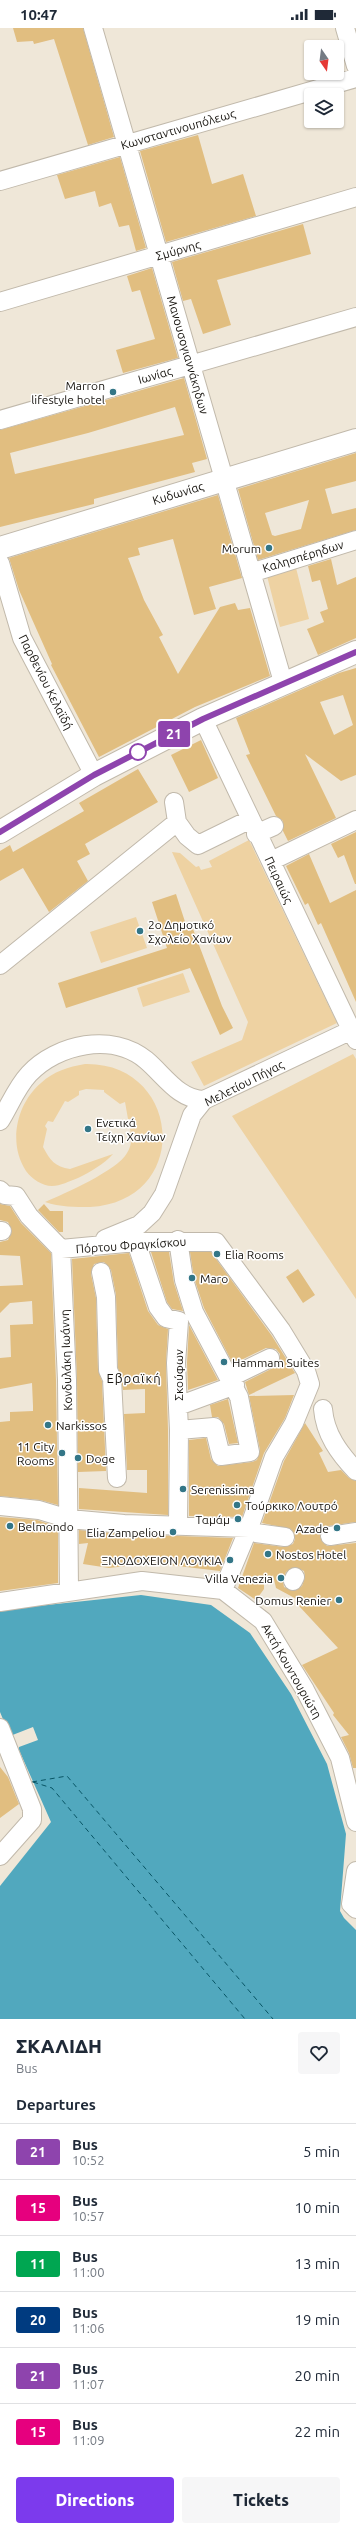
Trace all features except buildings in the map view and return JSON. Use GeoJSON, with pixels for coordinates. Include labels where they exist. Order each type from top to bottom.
{"type":"FeatureCollection","features":[{"type":"Feature","properties":{"kind":"main road","name":"Κυδωνίας"},"geometry":{"type":"LineString","coordinates":[[0,548],[356,440]]}},
{"type":"Feature","properties":{"kind":"main road"},"geometry":{"type":"LineString","coordinates":[[0,832],[94,775],[203,719],[283,682],[356,652]]}},
{"type":"Feature","properties":{"kind":"street","name":"Μανουσογιαννάκηδων"},"geometry":{"type":"LineString","coordinates":[[93,28],[283,682]]}},
{"type":"Feature","properties":{"kind":"street"},"geometry":{"type":"LineString","coordinates":[[345,28],[356,66]]}},
{"type":"Feature","properties":{"kind":"street","name":"Κωνσταντινουπόλεως"},"geometry":{"type":"LineString","coordinates":[[0,181],[356,78]]}},
{"type":"Feature","properties":{"kind":"street","name":"Σμύρνης"},"geometry":{"type":"LineString","coordinates":[[0,302],[356,197]]}},
{"type":"Feature","properties":{"kind":"street","name":"Ιωνίας"},"geometry":{"type":"LineString","coordinates":[[0,420],[356,317]]}},
{"type":"Feature","properties":{"kind":"street","name":"Καλησπέρηδων"},"geometry":{"type":"LineString","coordinates":[[251,573],[356,540]]}},
{"type":"Feature","properties":{"kind":"street","name":"Παρθενίου Κελαϊδή"},"geometry":{"type":"LineString","coordinates":[[0,563],[22,638],[94,775]]}},
{"type":"Feature","properties":{"kind":"street","name":"Πειραιώς"},"geometry":{"type":"LineString","coordinates":[[203,719],[253,827],[354,1033]]}},
{"type":"Feature","properties":{"kind":"street"},"geometry":{"type":"LineString","coordinates":[[174,802],[177,822],[186,836],[198,846],[253,827],[274,826]]}},
{"type":"Feature","properties":{"kind":"street"},"geometry":{"type":"LineString","coordinates":[[271,861],[356,820]]}},
{"type":"Feature","properties":{"kind":"street"},"geometry":{"type":"LineString","coordinates":[[0,965],[177,822]]}},
{"type":"Feature","properties":{"kind":"street","name":"Μελετίου Πήγας"},"geometry":{"type":"LineString","coordinates":[[82,1248],[127,1231],[142,1222],[152,1213],[164,1194],[192,1116],[204,1100],[354,1033]]}},
{"type":"Feature","properties":{"kind":"street"},"geometry":{"type":"LineString","coordinates":[[0,1121],[24,1080],[39,1064],[59,1052],[88,1045],[110,1046],[138,1055],[184,1096],[193,1100],[204,1100]]}},
{"type":"Feature","properties":{"kind":"street","name":"Πόρτου Φραγκίσκου"},"geometry":{"type":"LineString","coordinates":[[0,1190],[5,1196],[16,1196],[33,1221],[61,1249],[136,1242],[178,1240],[216,1242],[281,1330],[306,1371],[310,1384],[303,1404],[274,1457],[250,1528]]}},
{"type":"Feature","properties":{"kind":"street"},"geometry":{"type":"LineString","coordinates":[[178,1240],[184,1280],[193,1313],[206,1331],[221,1365],[233,1381],[254,1427],[250,1452],[221,1456],[214,1427],[179,1430]]}},
{"type":"Feature","properties":{"kind":"street"},"geometry":{"type":"LineString","coordinates":[[136,1242],[158,1307],[166,1318],[193,1313]]}},
{"type":"Feature","properties":{"kind":"street","name":"Κονδυλάκη Ιωάννη"},"geometry":{"type":"LineString","coordinates":[[61,1249],[67,1380],[69,1590]]}},
{"type":"Feature","properties":{"kind":"street"},"geometry":{"type":"LineString","coordinates":[[101,1272],[106,1297],[108,1370],[112,1379],[117,1478]]}},
{"type":"Feature","properties":{"kind":"street","name":"Σκούφων"},"geometry":{"type":"LineString","coordinates":[[178,1526],[179,1430],[176,1362],[193,1313]]}},
{"type":"Feature","properties":{"kind":"street"},"geometry":{"type":"LineString","coordinates":[[178,1406],[233,1381],[270,1358]]}},
{"type":"Feature","properties":{"kind":"street"},"geometry":{"type":"LineString","coordinates":[[323,1409],[324,1423],[332,1441],[356,1471]]}},
{"type":"Feature","properties":{"kind":"street"},"geometry":{"type":"LineString","coordinates":[[0,1506],[39,1510],[69,1519],[124,1524],[250,1528],[256,1533],[285,1537]]}},
{"type":"Feature","properties":{"kind":"street"},"geometry":{"type":"LineString","coordinates":[[0,1602],[69,1590],[142,1581],[223,1590],[250,1528]]}},
{"type":"Feature","properties":{"kind":"street"},"geometry":{"type":"LineString","coordinates":[[330,1536],[356,1532]]}},
{"type":"Feature","properties":{"kind":"street","name":"Ακτή Κουντουριώτη"},"geometry":{"type":"LineString","coordinates":[[223,1590],[263,1621],[305,1690],[340,1758],[356,1822]]}},
{"type":"Feature","properties":{"kind":"street"},"geometry":{"type":"LineString","coordinates":[[0,1728],[6,1756],[32,1809],[32,1820],[0,1856]]}},
{"type":"Feature","properties":{"kind":"street"},"geometry":{"type":"LineString","coordinates":[[356,1871],[351,1904],[356,1909]]}},
{"type":"Feature","properties":{"kind":"shaded area"},"geometry":{"type":"Polygon","coordinates":[[[295,564],[309,619],[280,627],[266,572],[295,564]]]}},
{"type":"Feature","properties":{"kind":"shaded area"},"geometry":{"type":"Polygon","coordinates":[[[249,840],[337,1023],[204,1086],[191,1062],[242,1040],[248,1022],[172,852],[180,853],[196,867],[199,866],[201,870],[212,867],[209,861],[249,840]]]}},
{"type":"Feature","properties":{"kind":"shaded area"},"geometry":{"type":"Polygon","coordinates":[[[136,917],[147,948],[101,963],[90,932],[136,917]]]}},
{"type":"Feature","properties":{"kind":"shaded area"},"geometry":{"type":"Polygon","coordinates":[[[183,973],[190,992],[143,1007],[137,988],[183,973]]]}},
{"type":"Feature","properties":{"kind":"shaded area"},"geometry":{"type":"Polygon","coordinates":[[[353,1054],[356,1059],[356,1299],[232,1116],[353,1054]]]}},
{"type":"Feature","properties":{"kind":"shaded area"},"geometry":{"type":"Polygon","coordinates":[[[85,1064],[117,1069],[141,1085],[156,1107],[162,1132],[159,1159],[146,1182],[123,1199],[90,1207],[51,1204],[45,1202],[90,1181],[113,1167],[122,1160],[131,1144],[130,1129],[134,1126],[131,1119],[128,1119],[125,1102],[120,1104],[104,1092],[104,1090],[86,1089],[79,1091],[79,1095],[68,1102],[65,1101],[53,1122],[48,1121],[45,1126],[47,1129],[43,1147],[48,1156],[57,1165],[70,1169],[113,1154],[87,1173],[58,1185],[48,1186],[41,1183],[31,1177],[26,1171],[20,1160],[16,1137],[17,1125],[26,1102],[32,1092],[51,1075],[67,1068],[85,1064]]]}},
{"type":"Feature","properties":{"kind":"water"},"geometry":{"type":"Polygon","coordinates":[[[141,1595],[211,1605],[250,1633],[291,1694],[327,1764],[346,1834],[340,1911],[344,1918],[356,1930],[356,2019],[0,2019],[0,1886],[51,1822],[19,1750],[19,1747],[38,1740],[33,1727],[10,1736],[0,1712],[0,1610],[141,1595]]]}},
{"type":"Feature","properties":{"kind":"ferry route"},"geometry":{"type":"LineString","coordinates":[[32,1782],[67,1776],[273,2019]]}},
{"type":"Feature","properties":{"kind":"ferry route"},"geometry":{"type":"LineString","coordinates":[[33,1782],[52,1788],[245,2019]]}},
{"type":"Feature","properties":{"kind":"bus line","name":"21"},"geometry":{"type":"LineString","coordinates":[[0,832],[94,775],[203,719],[283,682],[356,652]]}},
{"type":"Feature","properties":{"kind":"place","name":"Marron lifestyle hotel"},"geometry":{"type":"Point","coordinates":[113,392]}},
{"type":"Feature","properties":{"kind":"place","name":"Morum"},"geometry":{"type":"Point","coordinates":[269,548]}},
{"type":"Feature","properties":{"kind":"place","name":"2ο Δημοτικό Σχολείο Χανίων"},"geometry":{"type":"Point","coordinates":[140,931]}},
{"type":"Feature","properties":{"kind":"place","name":"Ενετικά Τείχη Χανίων"},"geometry":{"type":"Point","coordinates":[88,1129]}},
{"type":"Feature","properties":{"kind":"place","name":"Elia Rooms"},"geometry":{"type":"Point","coordinates":[217,1254]}},
{"type":"Feature","properties":{"kind":"place","name":"Maro"},"geometry":{"type":"Point","coordinates":[192,1278]}},
{"type":"Feature","properties":{"kind":"place","name":"Hammam Suites"},"geometry":{"type":"Point","coordinates":[224,1362]}},
{"type":"Feature","properties":{"kind":"place","name":"Narkissos"},"geometry":{"type":"Point","coordinates":[48,1425]}},
{"type":"Feature","properties":{"kind":"place","name":"11 City Rooms"},"geometry":{"type":"Point","coordinates":[62,1453]}},
{"type":"Feature","properties":{"kind":"place","name":"Doge"},"geometry":{"type":"Point","coordinates":[78,1458]}},
{"type":"Feature","properties":{"kind":"place","name":"Serenissima"},"geometry":{"type":"Point","coordinates":[183,1489]}},
{"type":"Feature","properties":{"kind":"place","name":"Τούρκικο Λουτρό"},"geometry":{"type":"Point","coordinates":[237,1505]}},
{"type":"Feature","properties":{"kind":"place","name":"Ταμάμ"},"geometry":{"type":"Point","coordinates":[238,1519]}},
{"type":"Feature","properties":{"kind":"place","name":"Belmondo"},"geometry":{"type":"Point","coordinates":[10,1526]}},
{"type":"Feature","properties":{"kind":"place","name":"Azade"},"geometry":{"type":"Point","coordinates":[337,1528]}},
{"type":"Feature","properties":{"kind":"place","name":"Elia Zampeliou"},"geometry":{"type":"Point","coordinates":[173,1532]}},
{"type":"Feature","properties":{"kind":"place","name":"Nostos Hotel"},"geometry":{"type":"Point","coordinates":[268,1554]}},
{"type":"Feature","properties":{"kind":"place","name":"ΞΝΟΔΟΧΕΙΟΝ ΛΟΥΚΙΑ"},"geometry":{"type":"Point","coordinates":[230,1560]}},
{"type":"Feature","properties":{"kind":"place","name":"Villa Venezia"},"geometry":{"type":"Point","coordinates":[281,1578]}},
{"type":"Feature","properties":{"kind":"place","name":"Domus Renier"},"geometry":{"type":"Point","coordinates":[339,1600]}},
{"type":"Feature","properties":{"kind":"district","name":"Εβραϊκή"},"geometry":{"type":"Point","coordinates":[134,1378]}}]}
